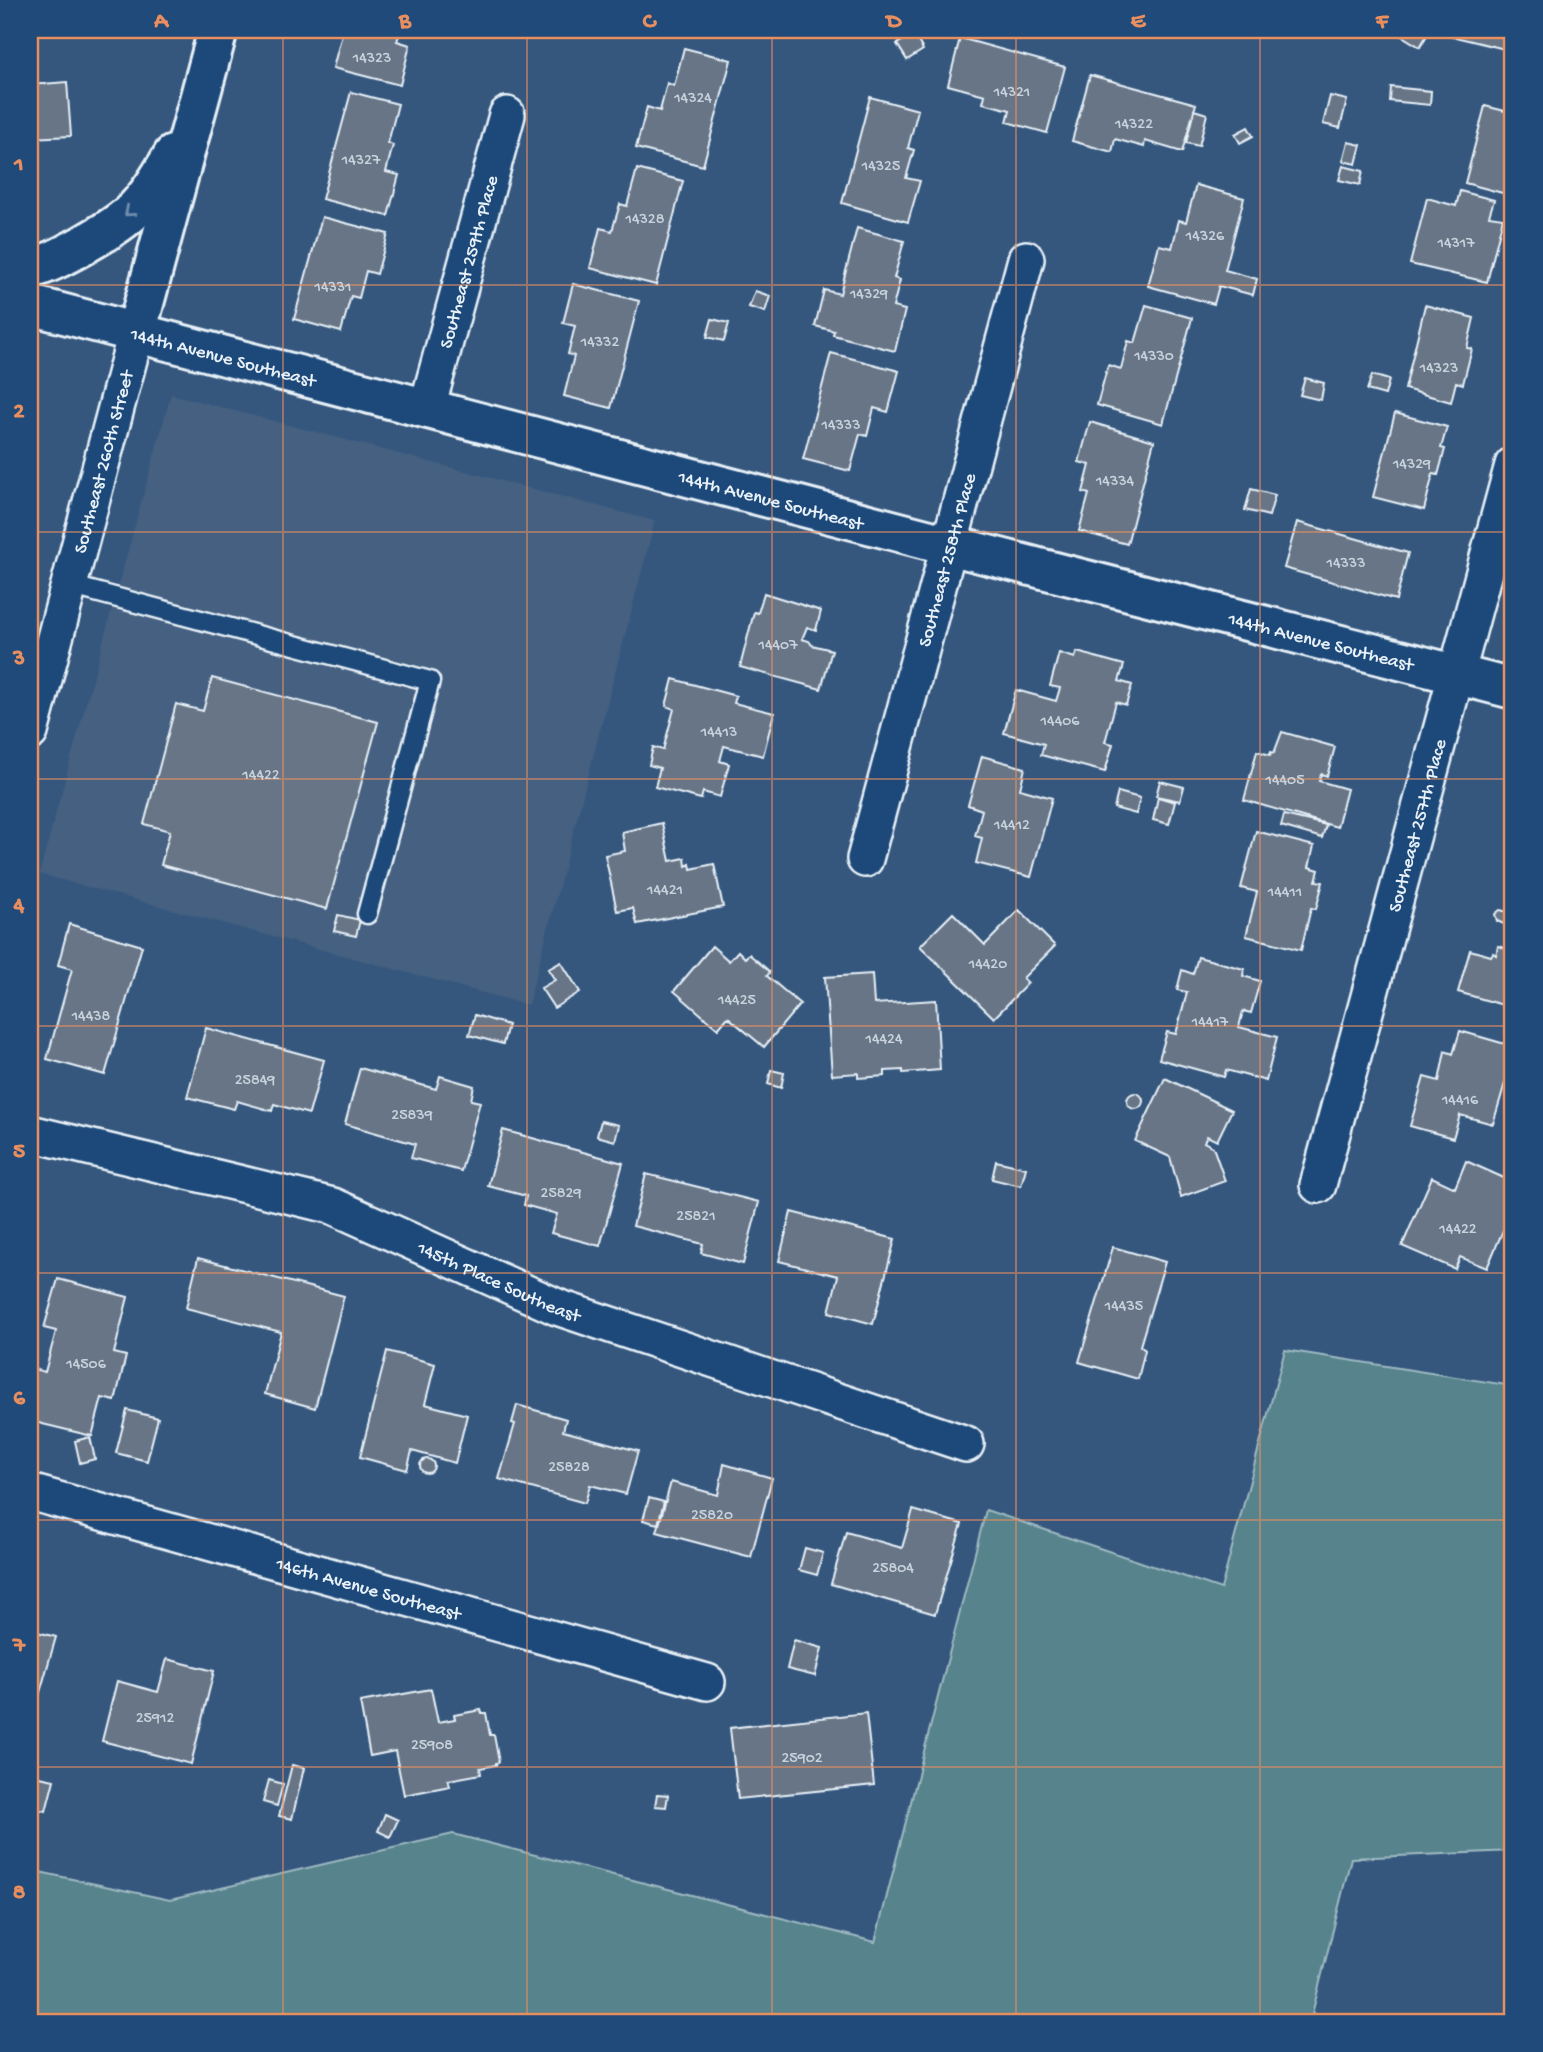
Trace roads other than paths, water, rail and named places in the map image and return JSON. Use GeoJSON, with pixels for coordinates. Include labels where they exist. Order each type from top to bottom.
{"type":"FeatureCollection","features":[{"type":"Feature","properties":{"kind":"street","name":"Southeast 260th Street"},"geometry":{"type":"LineString","coordinates":[[30,732],[218,30]]}},
{"type":"Feature","properties":{"kind":"street"},"geometry":{"type":"LineString","coordinates":[[30,268],[71,251],[131,213],[156,184],[195,116]]}},
{"type":"Feature","properties":{"kind":"street","name":"Southeast 259th Place"},"geometry":{"type":"LineString","coordinates":[[426,408],[507,116]]}},
{"type":"Feature","properties":{"kind":"street","name":"Southeast 258th Place"},"geometry":{"type":"LineString","coordinates":[[865,859],[1026,259]]}},
{"type":"Feature","properties":{"kind":"street","name":"144th Avenue Southeast"},"geometry":{"type":"LineString","coordinates":[[30,305],[1513,689]]}},
{"type":"Feature","properties":{"kind":"street","name":"Southeast 257th Place"},"geometry":{"type":"LineString","coordinates":[[1318,1185],[1513,465]]}},
{"type":"Feature","properties":{"kind":"street","name":"145th Place Southeast"},"geometry":{"type":"LineString","coordinates":[[30,1133],[333,1206],[557,1307],[966,1444]]}},
{"type":"Feature","properties":{"kind":"street","name":"146th Avenue Southeast"},"geometry":{"type":"LineString","coordinates":[[30,1492],[708,1682]]}},
{"type":"Feature","properties":{"kind":"lane"},"geometry":{"type":"LineString","coordinates":[[69,585],[430,681],[367,914]]}}]}
